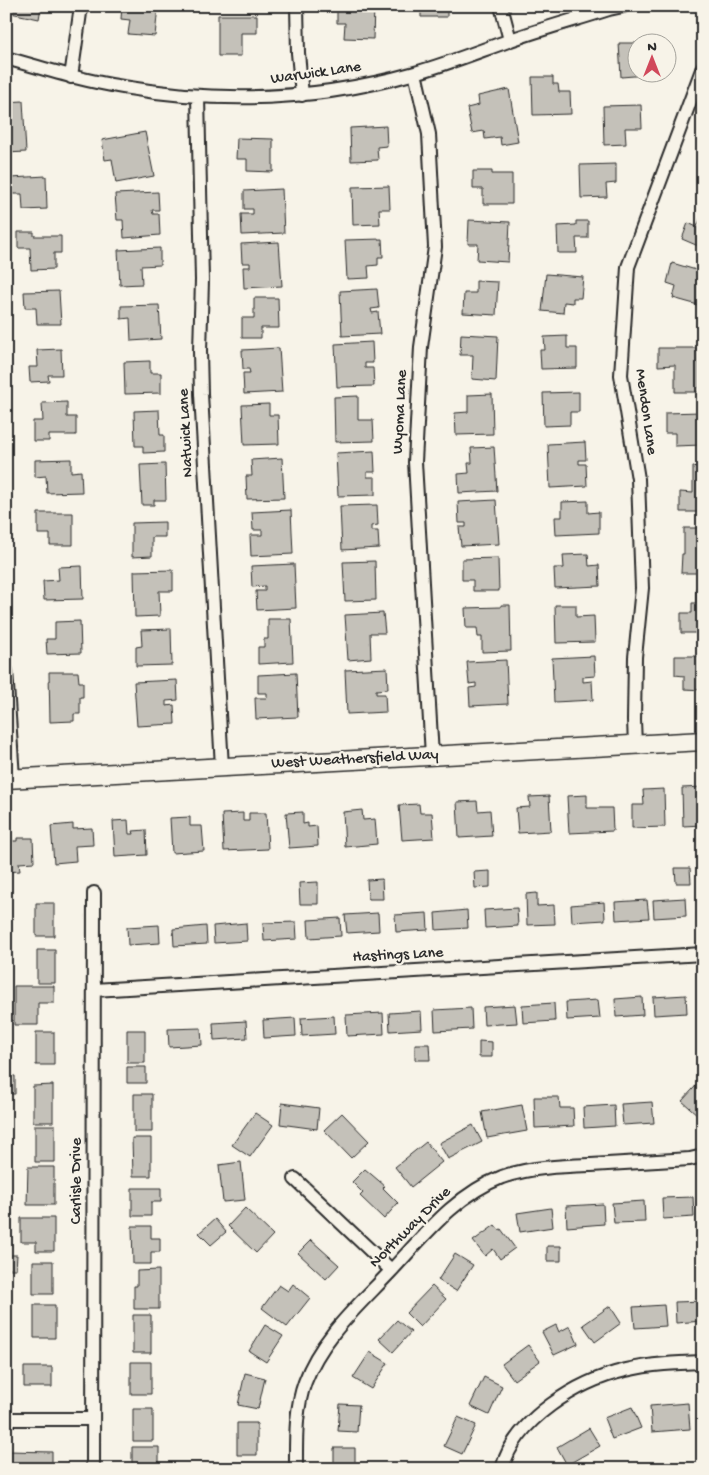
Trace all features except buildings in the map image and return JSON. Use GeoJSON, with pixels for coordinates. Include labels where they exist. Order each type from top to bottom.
{"type":"FeatureCollection","features":[{"type":"Feature","properties":{"kind":"street"},"geometry":{"type":"LineString","coordinates":[[71,77],[81,6]]}},
{"type":"Feature","properties":{"kind":"street"},"geometry":{"type":"LineString","coordinates":[[297,6],[298,52],[302,95]]}},
{"type":"Feature","properties":{"kind":"street"},"geometry":{"type":"LineString","coordinates":[[501,6],[510,40]]}},
{"type":"Feature","properties":{"kind":"street","name":"Warwick Lane"},"geometry":{"type":"LineString","coordinates":[[6,58],[71,77],[123,87],[198,97],[266,98],[302,95],[376,83],[414,73],[510,40],[623,6]]}},
{"type":"Feature","properties":{"kind":"street","name":"Mendon Lane"},"geometry":{"type":"LineString","coordinates":[[636,745],[634,720],[635,657],[642,588],[638,479],[620,375],[628,268],[703,67]]}},
{"type":"Feature","properties":{"kind":"street","name":"Wyoma Lane"},"geometry":{"type":"LineString","coordinates":[[414,73],[429,134],[435,247],[421,347],[415,462],[432,756]]}},
{"type":"Feature","properties":{"kind":"street","name":"Natwick Lane"},"geometry":{"type":"LineString","coordinates":[[198,97],[202,280],[201,394],[222,767]]}},
{"type":"Feature","properties":{"kind":"street"},"geometry":{"type":"LineString","coordinates":[[6,670],[10,779]]}},
{"type":"Feature","properties":{"kind":"street","name":"West Weathersfield Way"},"geometry":{"type":"LineString","coordinates":[[10,779],[703,741]]}},
{"type":"Feature","properties":{"kind":"street","name":"Carlisle Drive"},"geometry":{"type":"LineString","coordinates":[[93,1469],[94,893]]}},
{"type":"Feature","properties":{"kind":"street","name":"Hastings Lane"},"geometry":{"type":"LineString","coordinates":[[94,990],[703,954]]}},
{"type":"Feature","properties":{"kind":"street","name":"Northway Drive"},"geometry":{"type":"LineString","coordinates":[[296,1469],[296,1437],[300,1397],[309,1371],[324,1345],[391,1270],[463,1198],[501,1177],[535,1169],[690,1159],[703,1156]]}},
{"type":"Feature","properties":{"kind":"street"},"geometry":{"type":"LineString","coordinates":[[295,1180],[391,1270]]}},
{"type":"Feature","properties":{"kind":"street"},"geometry":{"type":"LineString","coordinates":[[502,1469],[508,1451],[517,1436],[534,1418],[552,1404],[584,1385],[628,1369],[703,1362]]}},
{"type":"Feature","properties":{"kind":"street"},"geometry":{"type":"LineString","coordinates":[[6,1419],[93,1419]]}}]}
